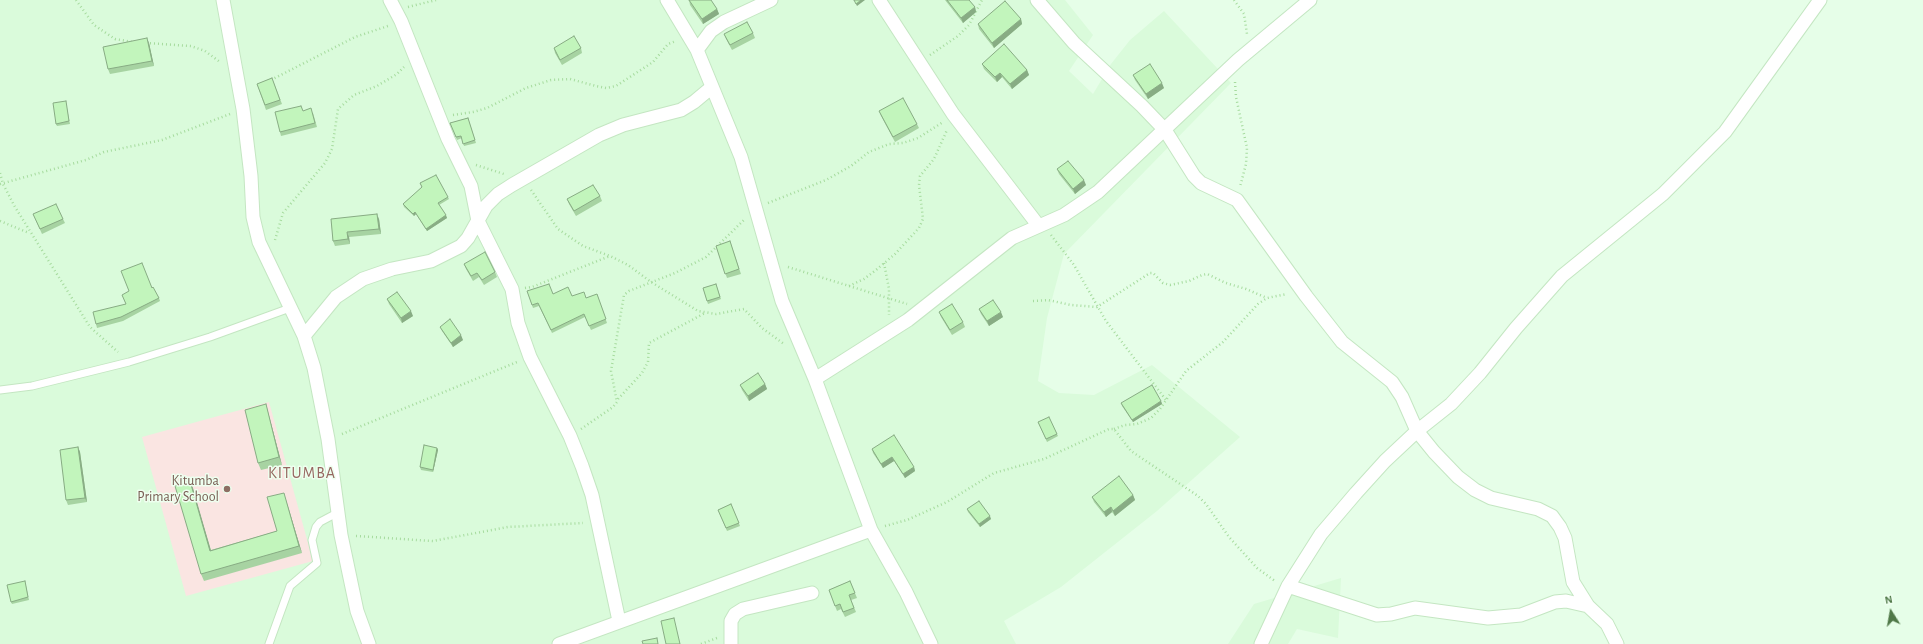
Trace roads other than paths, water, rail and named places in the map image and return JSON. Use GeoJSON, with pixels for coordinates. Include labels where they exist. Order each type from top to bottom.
{"type":"FeatureCollection","features":[{"type":"Feature","properties":{"kind":"street"},"geometry":{"type":"LineString","coordinates":[[223,0],[243,109],[251,176],[253,217],[259,242],[304,336],[314,368],[328,439],[337,513],[351,587],[369,644]]}},
{"type":"Feature","properties":{"kind":"street"},"geometry":{"type":"LineString","coordinates":[[667,0],[697,50],[741,157],[757,208],[782,301],[815,379],[871,530],[906,592],[931,644]]}},
{"type":"Feature","properties":{"kind":"street"},"geometry":{"type":"LineString","coordinates":[[697,50],[711,31],[724,22],[771,0]]}},
{"type":"Feature","properties":{"kind":"street"},"geometry":{"type":"LineString","coordinates":[[879,0],[952,116],[1038,225]]}},
{"type":"Feature","properties":{"kind":"street"},"geometry":{"type":"LineString","coordinates":[[1036,0],[1074,43],[1142,106],[1164,130],[1194,176],[1201,184],[1237,200],[1306,296],[1342,342],[1392,382],[1402,397],[1417,431],[1453,472],[1475,490],[1491,498],[1538,509],[1552,516],[1560,527],[1565,538],[1573,582],[1588,606],[1607,624],[1617,644]]}},
{"type":"Feature","properties":{"kind":"street"},"geometry":{"type":"LineString","coordinates":[[815,379],[868,345],[889,334],[924,309],[1012,238],[1038,225],[1064,215],[1098,192],[1242,56],[1310,0]]}},
{"type":"Feature","properties":{"kind":"street"},"geometry":{"type":"LineString","coordinates":[[1261,644],[1288,586],[1321,534],[1385,461],[1417,431],[1451,404],[1480,373],[1516,328],[1562,276],[1663,194],[1725,132],[1820,0]]}},
{"type":"Feature","properties":{"kind":"street"},"geometry":{"type":"LineString","coordinates":[[396,10],[439,116],[471,186],[478,221],[512,289],[518,322],[530,357],[570,436],[582,466],[598,522],[619,621]]}},
{"type":"Feature","properties":{"kind":"street"},"geometry":{"type":"LineString","coordinates":[[304,336],[336,297],[363,279],[392,269],[431,261],[461,246],[486,206],[498,194],[599,135],[623,125],[680,110],[694,102],[712,87]]}},
{"type":"Feature","properties":{"kind":"street"},"geometry":{"type":"LineString","coordinates":[[562,643],[871,530]]}},
{"type":"Feature","properties":{"kind":"street"},"geometry":{"type":"LineString","coordinates":[[1288,586],[1378,615],[1391,614],[1415,608],[1488,618],[1520,615],[1555,602],[1566,601],[1588,606]]}},
{"type":"Feature","properties":{"kind":"street"},"geometry":{"type":"LineString","coordinates":[[731,644],[731,621],[735,614],[743,609],[812,593]]}},
{"type":"Feature","properties":{"kind":"lane"},"geometry":{"type":"LineString","coordinates":[[0,390],[32,386],[129,362],[210,337],[290,308]]}},
{"type":"Feature","properties":{"kind":"lane"},"geometry":{"type":"LineString","coordinates":[[269,644],[290,586],[317,563],[312,540],[316,526],[320,522],[337,513]]}},
{"type":"Feature","properties":{"kind":"place","name":"Kitumba Primary School"},"geometry":{"type":"Point","coordinates":[227,489]}},
{"type":"Feature","properties":{"kind":"district","name":"KITUMBA"},"geometry":{"type":"Point","coordinates":[302,473]}}]}
